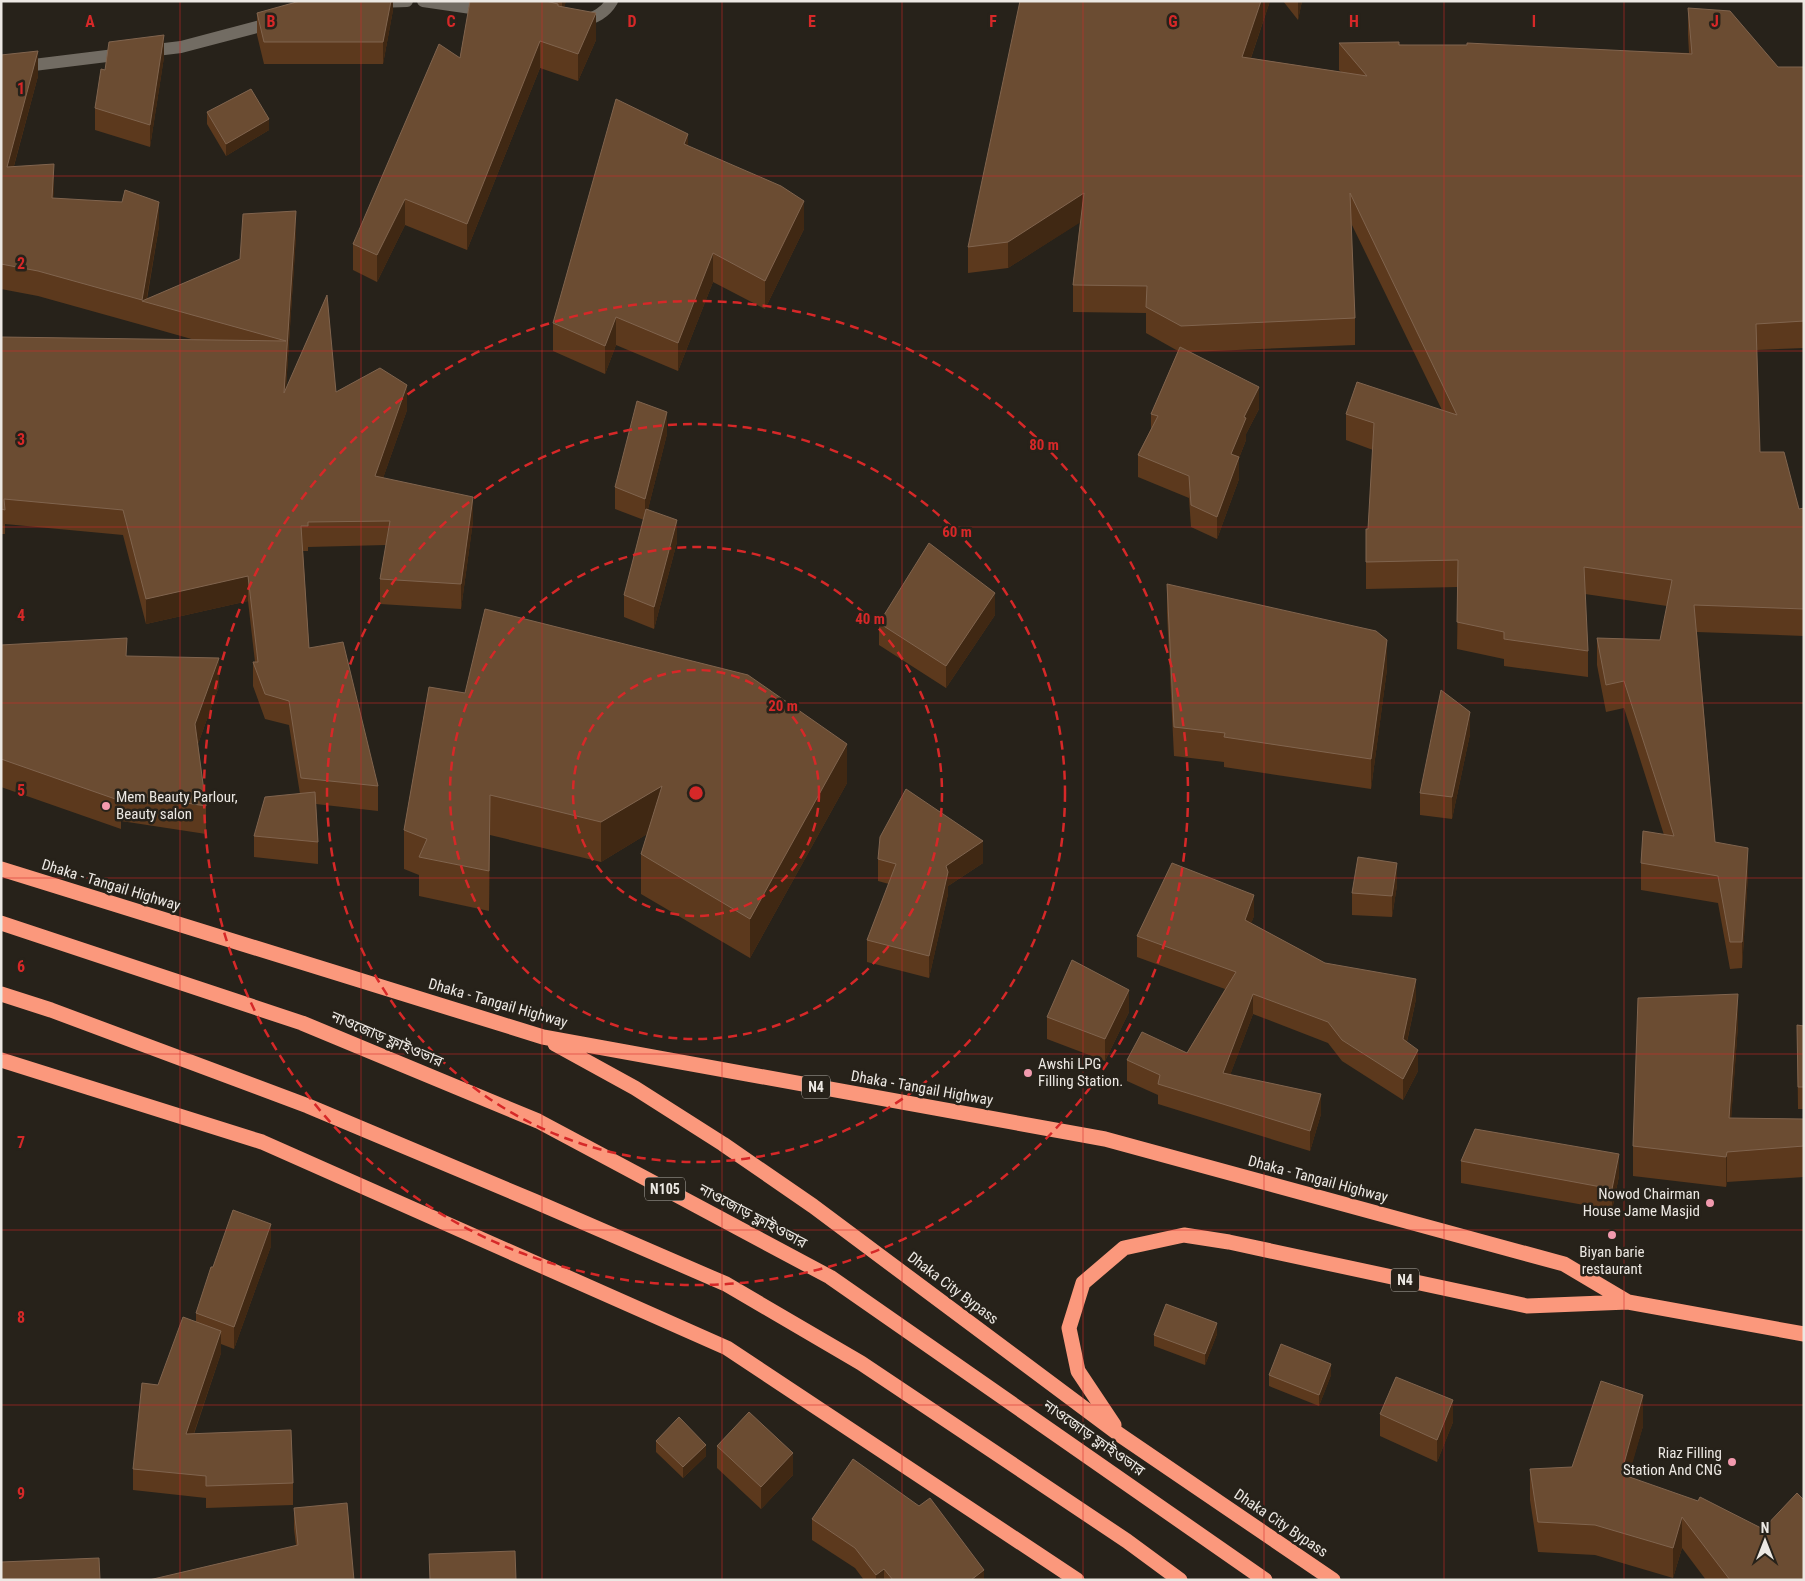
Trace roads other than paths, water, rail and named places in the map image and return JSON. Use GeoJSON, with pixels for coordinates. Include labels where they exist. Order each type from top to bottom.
{"type":"FeatureCollection","features":[{"type":"Feature","properties":{"kind":"highway","name":"Dhaka - Tangail Highway"},"geometry":{"type":"LineString","coordinates":[[1,869],[542,1037],[1105,1139],[1564,1264],[1628,1302]]}},
{"type":"Feature","properties":{"kind":"highway","name":"নাওজোড় ফ্লাইওভার"},"geometry":{"type":"LineString","coordinates":[[1,923],[302,1023],[538,1121],[830,1276],[1265,1580]]}},
{"type":"Feature","properties":{"kind":"highway"},"geometry":{"type":"LineString","coordinates":[[1,994],[308,1106],[726,1284],[861,1363],[1127,1541],[1180,1580]]}},
{"type":"Feature","properties":{"kind":"highway","name":"Dhaka City Bypass"},"geometry":{"type":"LineString","coordinates":[[542,1037],[634,1088],[756,1166],[813,1206],[1120,1435],[1333,1580]]}},
{"type":"Feature","properties":{"kind":"highway"},"geometry":{"type":"LineString","coordinates":[[1,1060],[262,1142],[727,1348],[1078,1580]]}},
{"type":"Feature","properties":{"kind":"highway","name":"Dhaka - Tangail Highway"},"geometry":{"type":"LineString","coordinates":[[1120,1435],[1078,1370],[1069,1328],[1084,1283],[1124,1248],[1184,1235],[1229,1242],[1527,1306],[1628,1302],[1804,1334]]}},
{"type":"Feature","properties":{"kind":"street"},"geometry":{"type":"LineString","coordinates":[[364,4],[407,1]]}},
{"type":"Feature","properties":{"kind":"street"},"geometry":{"type":"LineString","coordinates":[[423,1],[501,12]]}},
{"type":"Feature","properties":{"kind":"street"},"geometry":{"type":"LineString","coordinates":[[572,22],[590,19],[606,11],[612,1]]}},
{"type":"Feature","properties":{"kind":"street"},"geometry":{"type":"LineString","coordinates":[[1,69],[181,47],[280,20]]}},
{"type":"Feature","properties":{"kind":"place","name":"Mem Beauty Parlour, Beauty salon"},"geometry":{"type":"Point","coordinates":[106,806]}},
{"type":"Feature","properties":{"kind":"place","name":"Awshi LPG Filling Station."},"geometry":{"type":"Point","coordinates":[1028,1073]}},
{"type":"Feature","properties":{"kind":"place","name":"Nowod Chairman House Jame Masjid"},"geometry":{"type":"Point","coordinates":[1710,1203]}},
{"type":"Feature","properties":{"kind":"place","name":"Biyan barie restaurant"},"geometry":{"type":"Point","coordinates":[1612,1235]}},
{"type":"Feature","properties":{"kind":"place","name":"Riaz Filling Station And CNG"},"geometry":{"type":"Point","coordinates":[1732,1462]}}]}
